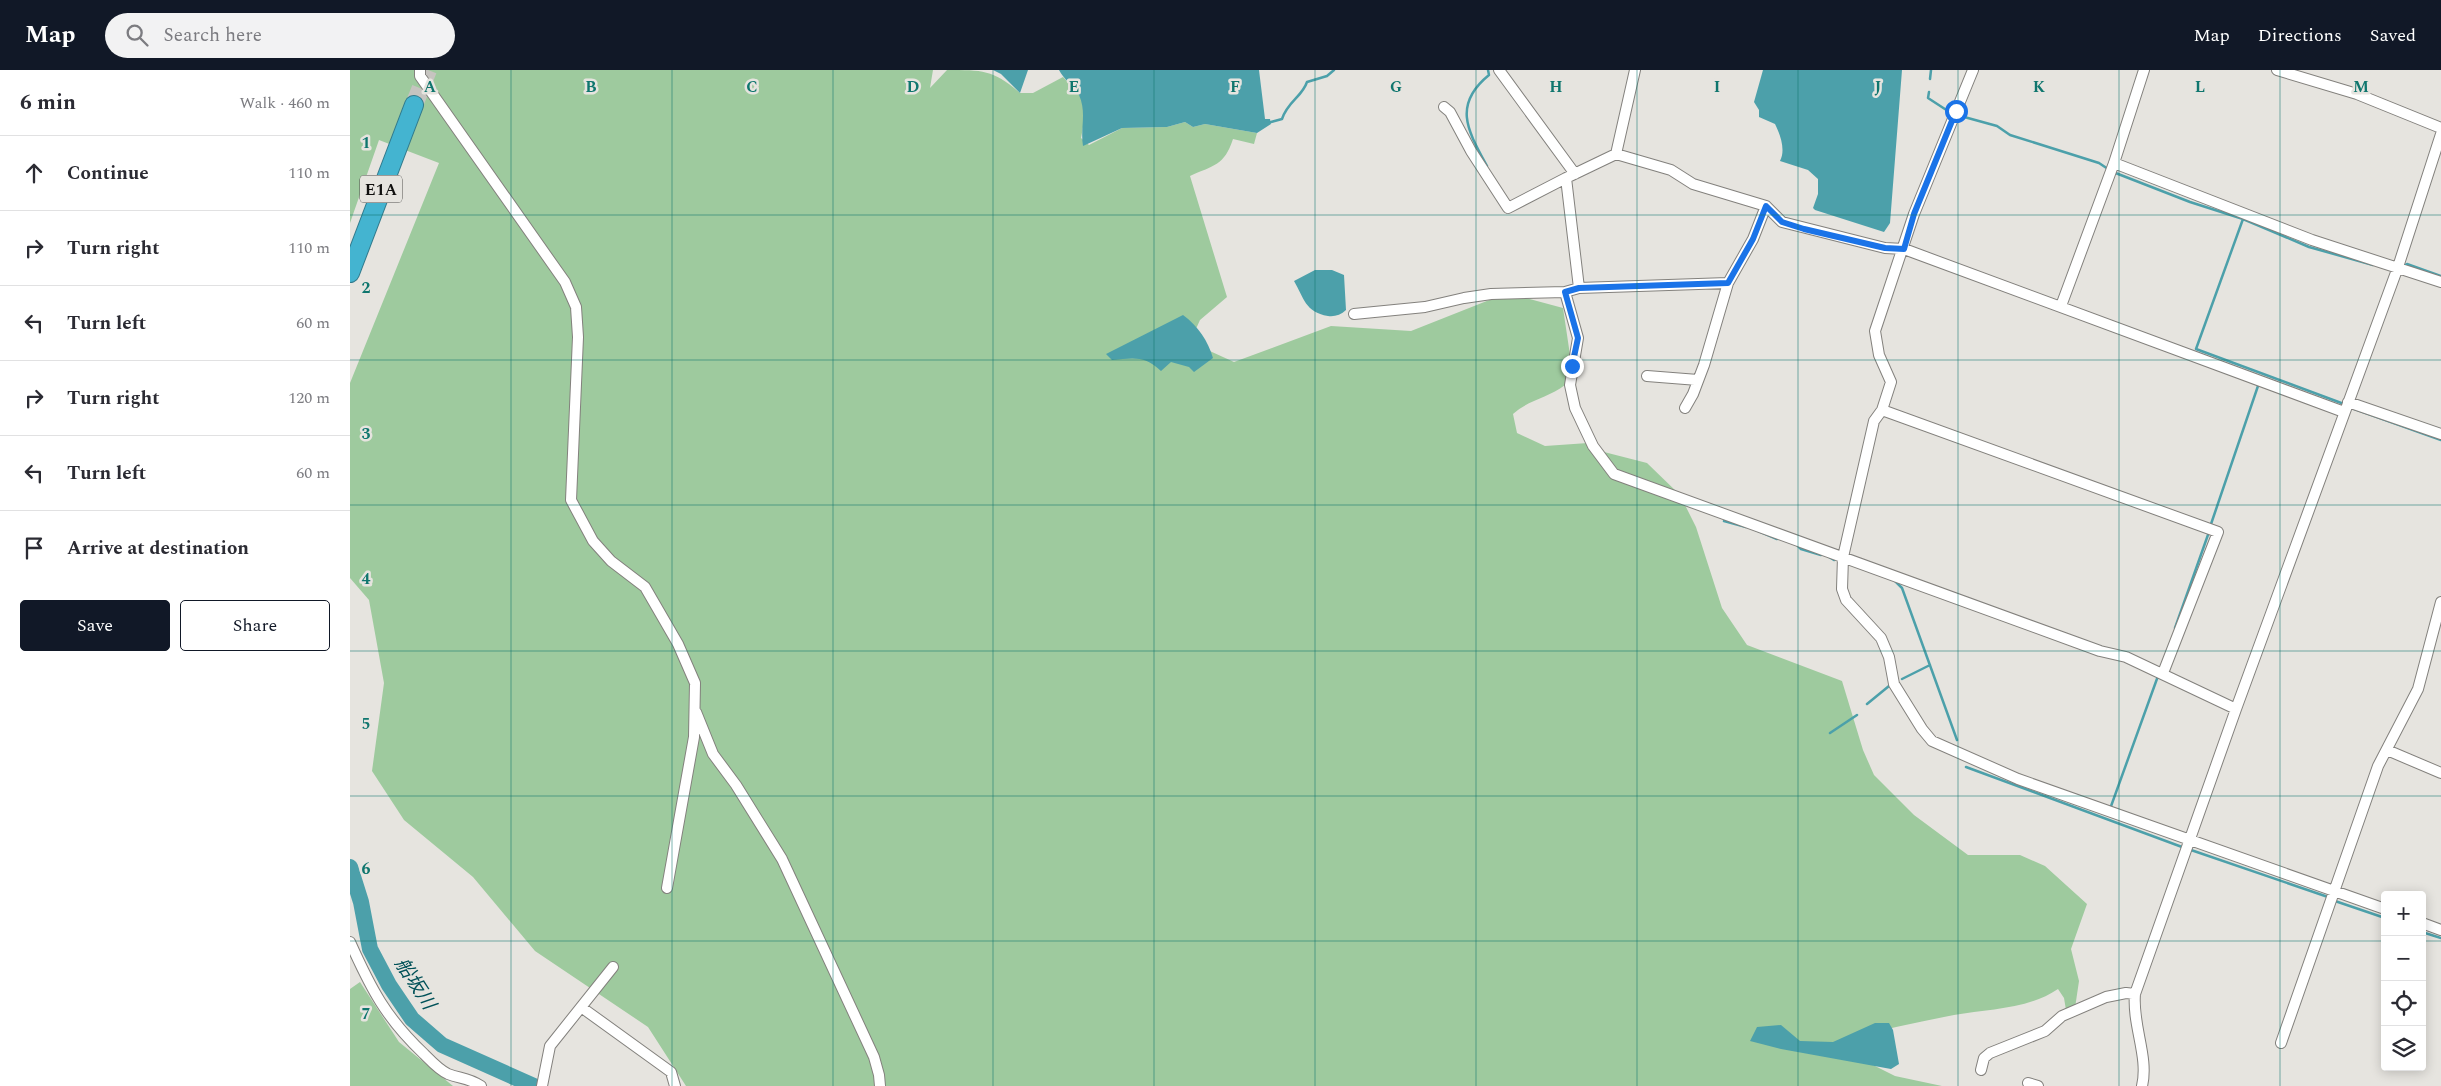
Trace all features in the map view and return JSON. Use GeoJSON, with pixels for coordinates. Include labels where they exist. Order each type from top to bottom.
{"type":"FeatureCollection","features":[{"type":"Feature","properties":{"kind":"highway","name":"E1A"},"geometry":{"type":"LineString","coordinates":[[350,273],[414,106]]}},
{"type":"Feature","properties":{"kind":"street"},"geometry":{"type":"LineString","coordinates":[[420,70],[420,76],[565,282],[576,306],[578,337],[571,500],[593,541],[610,561],[645,587],[682,652],[694,683],[694,737],[667,888]]}},
{"type":"Feature","properties":{"kind":"street"},"geometry":{"type":"LineString","coordinates":[[1499,70],[1571,176],[1579,288]]}},
{"type":"Feature","properties":{"kind":"street"},"geometry":{"type":"LineString","coordinates":[[1616,154],[1636,70]]}},
{"type":"Feature","properties":{"kind":"street"},"geometry":{"type":"LineString","coordinates":[[1973,70],[1914,214],[1904,249],[1875,331],[1880,355],[1891,382],[1882,410],[1874,421],[1842,557],[1842,589],[1846,600],[1881,638],[1889,657],[1894,684],[1922,729],[1932,741],[2018,779],[2381,908]]}},
{"type":"Feature","properties":{"kind":"street"},"geometry":{"type":"LineString","coordinates":[[2061,306],[2114,163],[2144,70]]}},
{"type":"Feature","properties":{"kind":"street"},"geometry":{"type":"LineString","coordinates":[[2277,70],[2357,94],[2441,128]]}},
{"type":"Feature","properties":{"kind":"street"},"geometry":{"type":"LineString","coordinates":[[1444,106],[1450,112],[1470,151],[1508,208],[1616,154],[1671,170],[1693,184],[1766,206],[1782,222],[1885,248],[1904,249],[2344,412]]}},
{"type":"Feature","properties":{"kind":"street"},"geometry":{"type":"LineString","coordinates":[[2142,1086],[2144,1073],[2134,1010],[2135,994],[2236,709],[2398,267],[2441,134]]}},
{"type":"Feature","properties":{"kind":"street"},"geometry":{"type":"LineString","coordinates":[[2114,163],[2312,240],[2441,282]]}},
{"type":"Feature","properties":{"kind":"street"},"geometry":{"type":"LineString","coordinates":[[1686,408],[1698,380],[1728,283],[1753,239],[1766,206]]}},
{"type":"Feature","properties":{"kind":"street"},"geometry":{"type":"LineString","coordinates":[[1354,314],[1425,307],[1491,294],[1565,292],[1579,288],[1728,283]]}},
{"type":"Feature","properties":{"kind":"street"},"geometry":{"type":"LineString","coordinates":[[1565,292],[1578,338],[1570,385],[1575,408],[1593,446],[1614,474],[2100,651],[2126,657],[2236,709]]}},
{"type":"Feature","properties":{"kind":"street"},"geometry":{"type":"LineString","coordinates":[[1646,376],[1698,380]]}},
{"type":"Feature","properties":{"kind":"street"},"geometry":{"type":"LineString","coordinates":[[2348,402],[2441,434]]}},
{"type":"Feature","properties":{"kind":"street"},"geometry":{"type":"LineString","coordinates":[[1882,410],[2218,532],[2163,673]]}},
{"type":"Feature","properties":{"kind":"street"},"geometry":{"type":"LineString","coordinates":[[2281,1043],[2336,892],[2378,766],[2418,688],[2440,606]]}},
{"type":"Feature","properties":{"kind":"street"},"geometry":{"type":"LineString","coordinates":[[694,707],[713,754],[736,785],[782,860],[874,1057],[880,1075],[880,1086]]}},
{"type":"Feature","properties":{"kind":"street"},"geometry":{"type":"LineString","coordinates":[[2387,750],[2441,773]]}},
{"type":"Feature","properties":{"kind":"street"},"geometry":{"type":"LineString","coordinates":[[2426,924],[2441,930]]}},
{"type":"Feature","properties":{"kind":"street"},"geometry":{"type":"LineString","coordinates":[[350,942],[371,990],[387,1014],[417,1048],[448,1074],[468,1078],[481,1086]]}},
{"type":"Feature","properties":{"kind":"street"},"geometry":{"type":"LineString","coordinates":[[542,1086],[550,1046],[612,967]]}},
{"type":"Feature","properties":{"kind":"street"},"geometry":{"type":"LineString","coordinates":[[1981,1070],[1984,1058],[1990,1053],[2045,1031],[2062,1016],[2106,997],[2126,993],[2135,994]]}},
{"type":"Feature","properties":{"kind":"street"},"geometry":{"type":"LineString","coordinates":[[580,1007],[671,1072],[675,1086]]}},
{"type":"Feature","properties":{"kind":"green space"},"geometry":{"type":"Polygon","coordinates":[[[350,70],[933,70],[930,88],[947,70],[970,70],[995,76],[1011,85],[1020,93],[1033,93],[1063,77],[1080,96],[1084,114],[1081,138],[1089,145],[1122,128],[1167,127],[1185,122],[1193,127],[1205,124],[1257,133],[1254,144],[1233,139],[1230,148],[1222,160],[1212,167],[1190,176],[1227,297],[1200,320],[1190,342],[1234,362],[1331,326],[1411,331],[1507,293],[1563,308],[1570,355],[1565,385],[1525,405],[1513,414],[1517,433],[1545,446],[1588,443],[1604,452],[1647,463],[1680,495],[1696,527],[1722,608],[1747,645],[1842,681],[1863,750],[1874,775],[1914,815],[1968,855],[2020,855],[2045,866],[2087,904],[2071,949],[2079,981],[2075,1008],[2066,1010],[2064,998],[2058,989],[2047,996],[2022,1004],[1954,1015],[1845,1039],[1849,1053],[1895,1076],[1942,1086],[686,1086],[648,1027],[535,951],[473,877],[404,820],[372,771],[384,683],[369,600],[350,578],[350,383],[439,163],[379,140],[350,223],[350,70]]]}},
{"type":"Feature","properties":{"kind":"green space"},"geometry":{"type":"Polygon","coordinates":[[[360,982],[399,1042],[453,1086],[350,1086],[350,989],[360,982]]]}},
{"type":"Feature","properties":{"kind":"water"},"geometry":{"type":"Polygon","coordinates":[[[993,70],[1028,70],[1020,93],[1001,74],[993,70]]]}},
{"type":"Feature","properties":{"kind":"water"},"geometry":{"type":"Polygon","coordinates":[[[1059,70],[1259,70],[1265,119],[1270,119],[1271,124],[1257,133],[1205,124],[1193,127],[1185,122],[1167,127],[1122,128],[1083,146],[1083,108],[1079,95],[1059,70]]]}},
{"type":"Feature","properties":{"kind":"water"},"geometry":{"type":"Polygon","coordinates":[[[1763,70],[1902,70],[1890,223],[1884,232],[1813,208],[1818,194],[1818,179],[1808,170],[1780,161],[1782,147],[1775,124],[1759,117],[1759,110],[1754,102],[1763,70]]]}},
{"type":"Feature","properties":{"kind":"water"},"geometry":{"type":"Polygon","coordinates":[[[1315,270],[1332,270],[1344,275],[1346,310],[1342,313],[1333,316],[1320,314],[1306,303],[1294,281],[1315,270]]]}},
{"type":"Feature","properties":{"kind":"water"},"geometry":{"type":"Polygon","coordinates":[[[1183,315],[1202,334],[1213,358],[1194,372],[1189,367],[1171,362],[1161,371],[1150,362],[1144,360],[1133,358],[1112,360],[1106,354],[1183,315]]]}},
{"type":"Feature","properties":{"kind":"water"},"geometry":{"type":"Polygon","coordinates":[[[1875,1023],[1889,1023],[1893,1030],[1899,1064],[1891,1069],[1781,1049],[1750,1041],[1757,1027],[1781,1025],[1800,1041],[1833,1042],[1875,1023]]]}},
{"type":"Feature","properties":{"kind":"waterway"},"geometry":{"type":"LineString","coordinates":[[1271,122],[1282,119],[1307,82],[1327,76],[1334,70]]}},
{"type":"Feature","properties":{"kind":"waterway"},"geometry":{"type":"LineString","coordinates":[[1487,166],[1470,130],[1467,108],[1470,97],[1489,75],[1488,70]]}},
{"type":"Feature","properties":{"kind":"waterway"},"geometry":{"type":"LineString","coordinates":[[1930,79],[1931,70]]}},
{"type":"Feature","properties":{"kind":"waterway"},"geometry":{"type":"LineString","coordinates":[[1929,92],[1928,98],[1951,113]]}},
{"type":"Feature","properties":{"kind":"waterway"},"geometry":{"type":"LineString","coordinates":[[1957,115],[1997,126],[2010,135],[2099,163],[2108,169]]}},
{"type":"Feature","properties":{"kind":"waterway"},"geometry":{"type":"LineString","coordinates":[[2113,172],[2190,202],[2243,219],[2309,247],[2373,265]]}},
{"type":"Feature","properties":{"kind":"waterway"},"geometry":{"type":"LineString","coordinates":[[2243,219],[2196,349],[2344,404]]}},
{"type":"Feature","properties":{"kind":"waterway"},"geometry":{"type":"LineString","coordinates":[[2403,266],[2407,264],[2441,276]]}},
{"type":"Feature","properties":{"kind":"waterway"},"geometry":{"type":"LineString","coordinates":[[2210,527],[2259,383]]}},
{"type":"Feature","properties":{"kind":"waterway"},"geometry":{"type":"LineString","coordinates":[[2349,407],[2441,440]]}},
{"type":"Feature","properties":{"kind":"waterway"},"geometry":{"type":"LineString","coordinates":[[1724,521],[1746,527]]}},
{"type":"Feature","properties":{"kind":"waterway"},"geometry":{"type":"LineString","coordinates":[[1756,530],[1777,539]]}},
{"type":"Feature","properties":{"kind":"waterway"},"geometry":{"type":"LineString","coordinates":[[2175,628],[2209,532]]}},
{"type":"Feature","properties":{"kind":"waterway"},"geometry":{"type":"LineString","coordinates":[[1797,545],[1801,549],[1821,555]]}},
{"type":"Feature","properties":{"kind":"waterway"},"geometry":{"type":"LineString","coordinates":[[1829,557],[1834,560]]}},
{"type":"Feature","properties":{"kind":"waterway"},"geometry":{"type":"LineString","coordinates":[[1895,581],[1902,588],[1957,740]]}},
{"type":"Feature","properties":{"kind":"waterway"},"geometry":{"type":"LineString","coordinates":[[1902,679],[1930,665]]}},
{"type":"Feature","properties":{"kind":"waterway"},"geometry":{"type":"LineString","coordinates":[[2110,809],[2158,676]]}},
{"type":"Feature","properties":{"kind":"waterway"},"geometry":{"type":"LineString","coordinates":[[1867,704],[1889,686]]}},
{"type":"Feature","properties":{"kind":"waterway"},"geometry":{"type":"LineString","coordinates":[[1830,733],[1857,715]]}},
{"type":"Feature","properties":{"kind":"waterway"},"geometry":{"type":"LineString","coordinates":[[1966,767],[2182,847]]}},
{"type":"Feature","properties":{"kind":"waterway"},"geometry":{"type":"LineString","coordinates":[[2191,850],[2328,897]]}},
{"type":"Feature","properties":{"kind":"waterway","name":"船坂川"},"geometry":{"type":"LineString","coordinates":[[350,867],[361,902],[370,949],[389,985],[412,1019],[442,1045],[534,1086]]}},
{"type":"Feature","properties":{"kind":"waterway"},"geometry":{"type":"LineString","coordinates":[[2335,901],[2381,917]]}},
{"type":"Feature","properties":{"kind":"waterway"},"geometry":{"type":"LineString","coordinates":[[2426,933],[2441,938]]}},
{"type":"Feature","properties":{"kind":"tunnel"},"geometry":{"type":"LineString","coordinates":[[414,105],[428,70]]}},
{"type":"Feature","properties":{"kind":"route"},"geometry":{"type":"LineString","coordinates":[[1572,366],[1578,338],[1565,292],[1579,288],[1728,283],[1753,239],[1766,206],[1782,222],[1804,229],[1885,248],[1904,249],[1914,214],[1956,111]]}}]}
